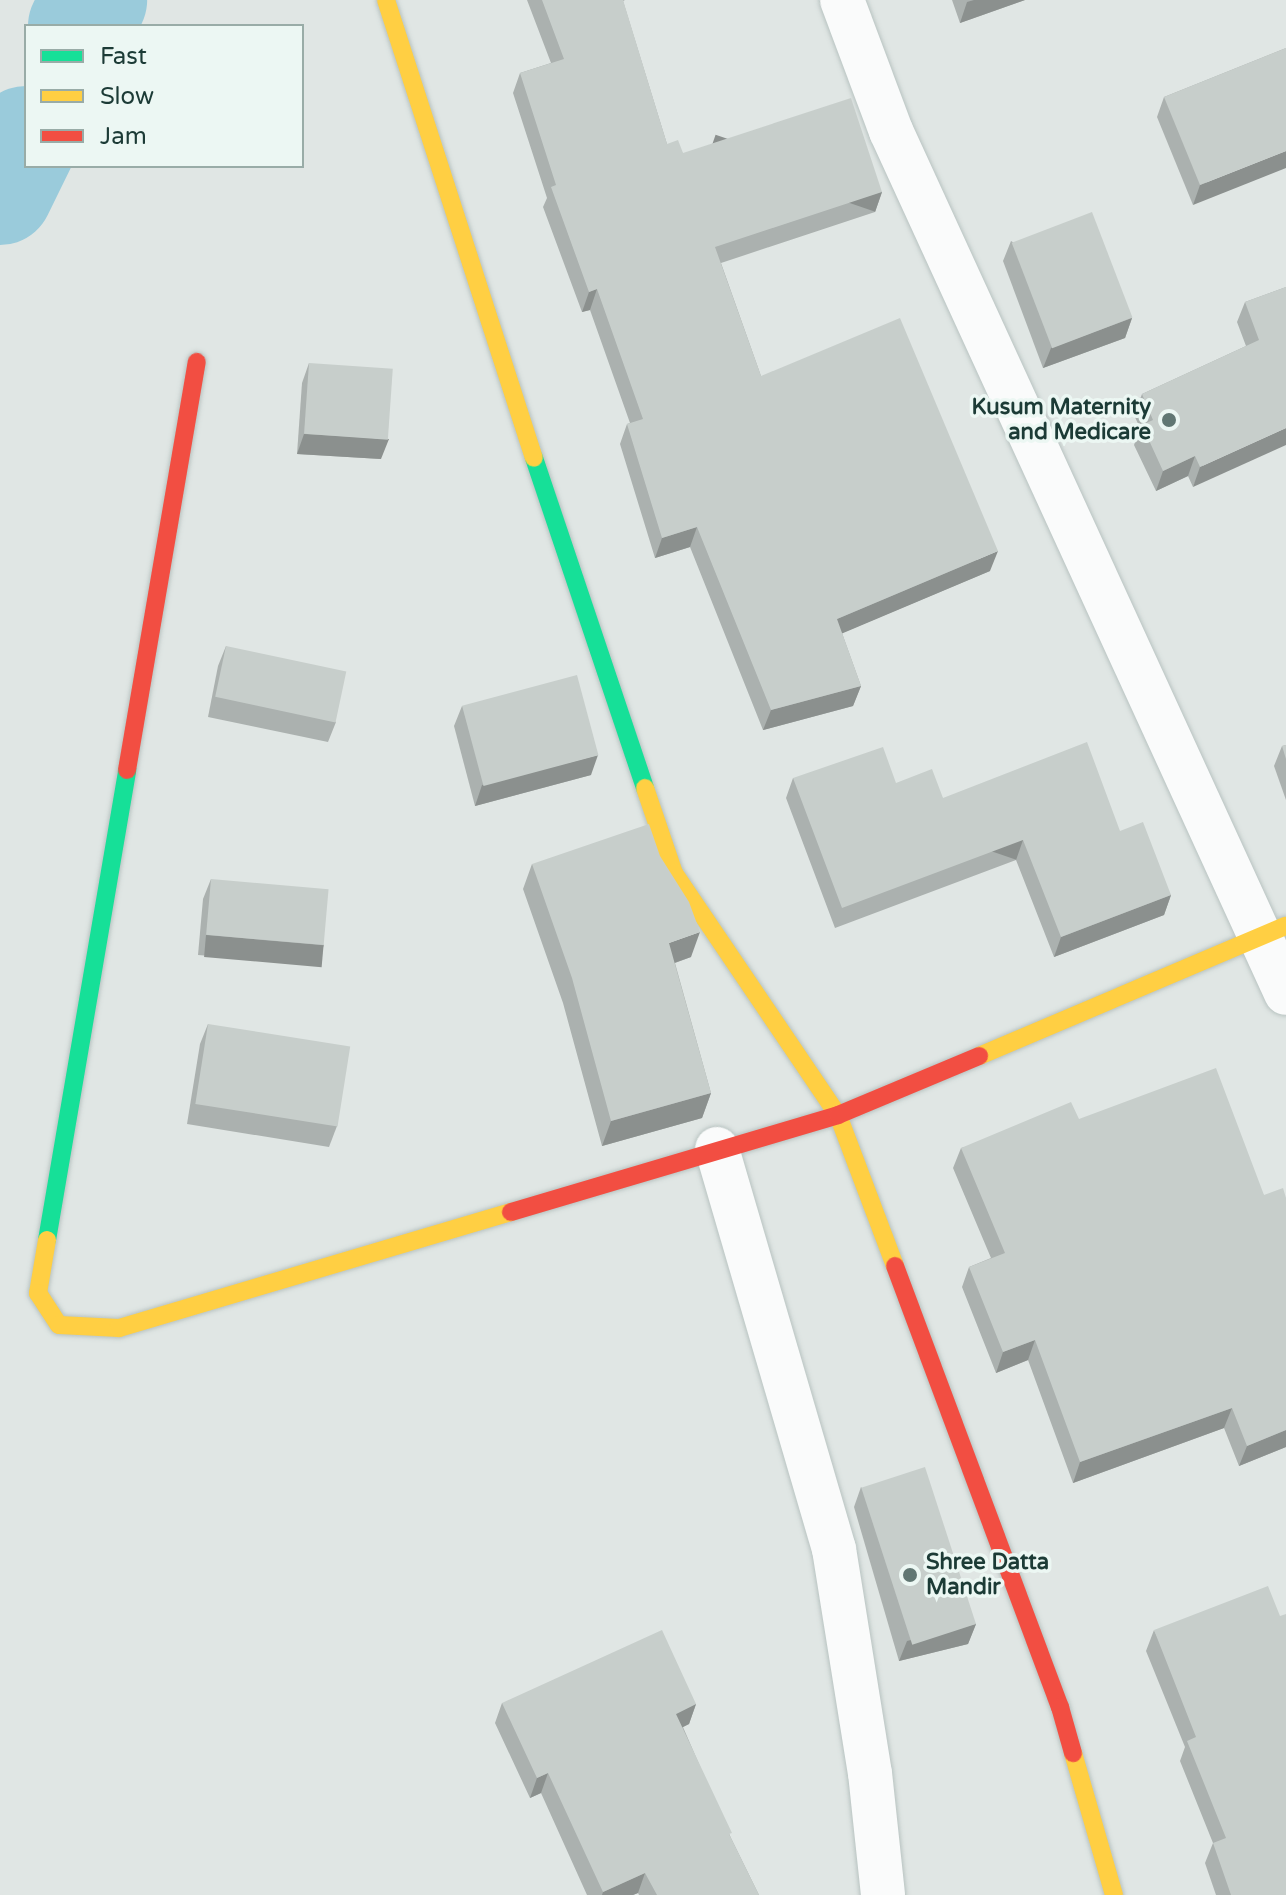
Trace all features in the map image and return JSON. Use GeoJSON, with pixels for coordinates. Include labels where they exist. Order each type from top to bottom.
{"type":"FeatureCollection","features":[{"type":"Feature","properties":{"kind":"street"},"geometry":{"type":"LineString","coordinates":[[386,0],[536,464],[674,873],[838,1115],[1060,1707],[1114,1895]]}},
{"type":"Feature","properties":{"kind":"street"},"geometry":{"type":"LineString","coordinates":[[842,0],[891,131],[1274,932],[1286,993]]}},
{"type":"Feature","properties":{"kind":"street"},"geometry":{"type":"LineString","coordinates":[[197,362],[38,1293],[59,1325],[119,1328],[838,1115],[1274,932]]}},
{"type":"Feature","properties":{"kind":"street"},"geometry":{"type":"LineString","coordinates":[[717,1149],[834,1549],[870,1773],[883,1895]]}},
{"type":"Feature","properties":{"kind":"building"},"geometry":{"type":"Polygon","coordinates":[[[542,0],[623,0],[667,144],[678,140],[683,153],[851,98],[882,192],[715,247],[761,376],[900,318],[998,551],[837,619],[861,686],[771,710],[697,527],[662,538],[627,424],[643,419],[597,289],[589,292],[551,187],[556,185],[520,73],[564,59],[542,0]]]}},
{"type":"Feature","properties":{"kind":"building"},"geometry":{"type":"Polygon","coordinates":[[[1286,48],[1286,151],[1200,185],[1164,97],[1286,48]]]}},
{"type":"Feature","properties":{"kind":"building"},"geometry":{"type":"Polygon","coordinates":[[[1092,212],[1132,317],[1052,348],[1012,243],[1092,212]]]}},
{"type":"Feature","properties":{"kind":"building"},"geometry":{"type":"Polygon","coordinates":[[[1286,287],[1286,428],[1200,467],[1195,456],[1163,471],[1142,425],[1153,420],[1142,394],[1259,340],[1245,302],[1286,287]]]}},
{"type":"Feature","properties":{"kind":"building"},"geometry":{"type":"Polygon","coordinates":[[[309,363],[393,369],[388,440],[304,434],[309,363]]]}},
{"type":"Feature","properties":{"kind":"building"},"geometry":{"type":"Polygon","coordinates":[[[226,646],[346,672],[336,722],[215,697],[226,646]]]}},
{"type":"Feature","properties":{"kind":"building"},"geometry":{"type":"Polygon","coordinates":[[[577,675],[598,755],[484,786],[462,706],[577,675]]]}},
{"type":"Feature","properties":{"kind":"building"},"geometry":{"type":"Polygon","coordinates":[[[1087,742],[1120,831],[1143,822],[1171,895],[1061,937],[1023,840],[842,908],[793,778],[883,747],[896,783],[932,769],[943,798],[1087,742]]]}},
{"type":"Feature","properties":{"kind":"building"},"geometry":{"type":"Polygon","coordinates":[[[649,824],[660,856],[689,902],[700,932],[669,943],[711,1093],[611,1121],[572,978],[532,864],[649,824]]]}},
{"type":"Feature","properties":{"kind":"building"},"geometry":{"type":"Polygon","coordinates":[[[211,879],[329,889],[324,945],[206,935],[211,879]]]}},
{"type":"Feature","properties":{"kind":"building"},"geometry":{"type":"Polygon","coordinates":[[[208,1024],[350,1047],[338,1127],[195,1104],[208,1024]]]}},
{"type":"Feature","properties":{"kind":"building"},"geometry":{"type":"Polygon","coordinates":[[[1216,1068],[1264,1195],[1283,1188],[1286,1198],[1286,1430],[1247,1446],[1232,1408],[1080,1462],[1035,1340],[1003,1352],[969,1267],[1005,1253],[961,1148],[1071,1102],[1079,1119],[1216,1068]]]}},
{"type":"Feature","properties":{"kind":"building","name":"Shree Datta Mandir"},"geometry":{"type":"Polygon","coordinates":[[[925,1467],[976,1624],[912,1645],[861,1488],[925,1467]]]}},
{"type":"Feature","properties":{"kind":"building"},"geometry":{"type":"Polygon","coordinates":[[[1268,1586],[1280,1616],[1286,1614],[1286,1895],[1231,1895],[1213,1843],[1226,1838],[1187,1741],[1196,1737],[1154,1630],[1268,1586]]]}},
{"type":"Feature","properties":{"kind":"building"},"geometry":{"type":"Polygon","coordinates":[[[662,1630],[696,1704],[676,1714],[759,1895],[657,1895],[645,1873],[603,1892],[548,1773],[537,1778],[502,1703],[662,1630]]]}},
{"type":"Feature","properties":{"kind":"waterway"},"geometry":{"type":"LineString","coordinates":[[82,24],[94,0]]}},
{"type":"Feature","properties":{"kind":"waterway"},"geometry":{"type":"LineString","coordinates":[[0,192],[24,143]]}},
{"type":"Feature","properties":{"kind":"traffic: fast"},"geometry":{"type":"LineString","coordinates":[[534,458],[645,788]]}},
{"type":"Feature","properties":{"kind":"traffic: fast"},"geometry":{"type":"LineString","coordinates":[[47,1240],[127,770]]}},
{"type":"Feature","properties":{"kind":"traffic: slow"},"geometry":{"type":"LineString","coordinates":[[386,0],[534,458]]}},
{"type":"Feature","properties":{"kind":"traffic: slow"},"geometry":{"type":"LineString","coordinates":[[645,788],[674,873],[838,1115],[895,1266]]}},
{"type":"Feature","properties":{"kind":"traffic: slow"},"geometry":{"type":"LineString","coordinates":[[979,1056],[1286,926]]}},
{"type":"Feature","properties":{"kind":"traffic: slow"},"geometry":{"type":"LineString","coordinates":[[47,1240],[38,1293],[59,1325],[119,1328],[511,1212]]}},
{"type":"Feature","properties":{"kind":"traffic: slow"},"geometry":{"type":"LineString","coordinates":[[1073,1753],[1114,1895]]}},
{"type":"Feature","properties":{"kind":"traffic: jam"},"geometry":{"type":"LineString","coordinates":[[127,770],[197,362]]}},
{"type":"Feature","properties":{"kind":"traffic: jam"},"geometry":{"type":"LineString","coordinates":[[511,1212],[838,1115],[979,1056]]}},
{"type":"Feature","properties":{"kind":"traffic: jam"},"geometry":{"type":"LineString","coordinates":[[895,1266],[1060,1707],[1073,1753]]}},
{"type":"Feature","properties":{"kind":"place","name":"Kusum Maternity and Medicare"},"geometry":{"type":"Point","coordinates":[1169,420]}},
{"type":"Feature","properties":{"kind":"place","name":"Shree Datta Mandir"},"geometry":{"type":"Point","coordinates":[910,1575]}}]}
